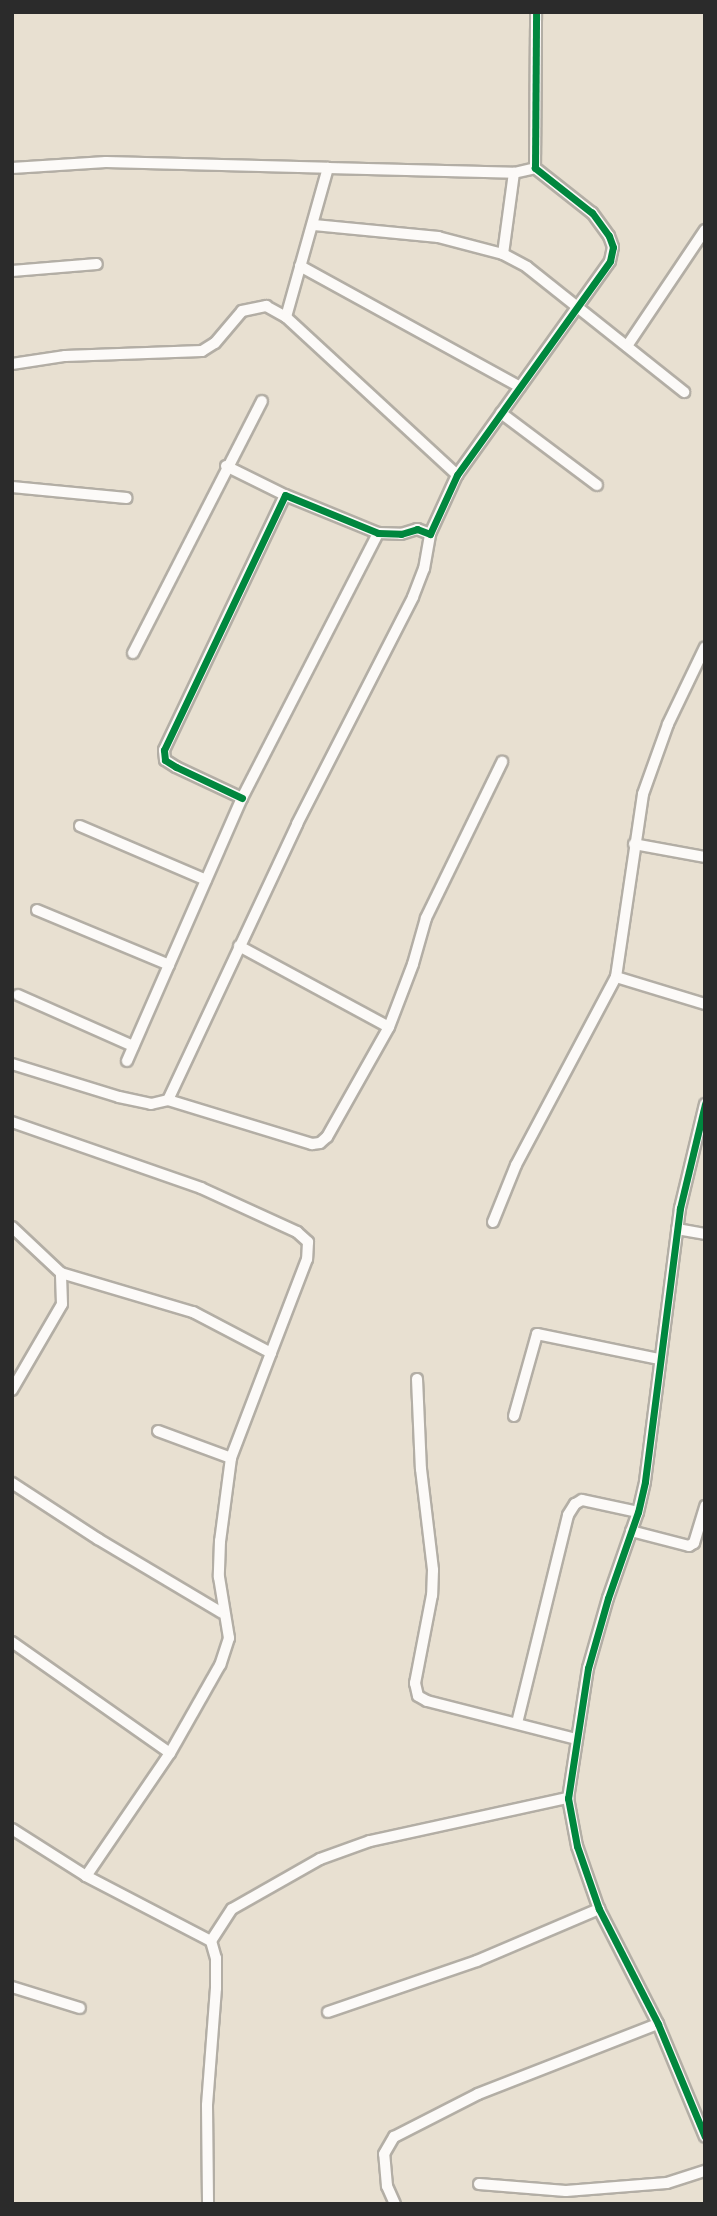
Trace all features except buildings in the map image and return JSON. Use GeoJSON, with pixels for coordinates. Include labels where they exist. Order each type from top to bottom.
{"type":"FeatureCollection","features":[{"type":"Feature","properties":{"kind":"street"},"geometry":{"type":"LineString","coordinates":[[535,168],[536,12]]}},
{"type":"Feature","properties":{"kind":"street"},"geometry":{"type":"LineString","coordinates":[[12,168],[106,162],[514,173],[535,168]]}},
{"type":"Feature","properties":{"kind":"street"},"geometry":{"type":"LineString","coordinates":[[286,317],[328,168]]}},
{"type":"Feature","properties":{"kind":"street"},"geometry":{"type":"LineString","coordinates":[[168,1100],[297,824],[413,597],[424,569],[430,534],[457,475],[610,261],[613,247],[592,213],[535,168]]}},
{"type":"Feature","properties":{"kind":"street"},"geometry":{"type":"LineString","coordinates":[[503,254],[514,173]]}},
{"type":"Feature","properties":{"kind":"street"},"geometry":{"type":"LineString","coordinates":[[314,225],[438,237],[503,254],[527,267],[684,392]]}},
{"type":"Feature","properties":{"kind":"street"},"geometry":{"type":"LineString","coordinates":[[628,346],[705,230]]}},
{"type":"Feature","properties":{"kind":"street"},"geometry":{"type":"LineString","coordinates":[[12,271],[97,264]]}},
{"type":"Feature","properties":{"kind":"street"},"geometry":{"type":"LineString","coordinates":[[300,266],[520,387]]}},
{"type":"Feature","properties":{"kind":"street"},"geometry":{"type":"LineString","coordinates":[[12,364],[65,356],[202,351],[215,343],[242,311],[254,306],[266,306],[286,317],[457,475]]}},
{"type":"Feature","properties":{"kind":"street"},"geometry":{"type":"LineString","coordinates":[[133,653],[226,466],[262,401]]}},
{"type":"Feature","properties":{"kind":"street"},"geometry":{"type":"LineString","coordinates":[[501,413],[597,485]]}},
{"type":"Feature","properties":{"kind":"street"},"geometry":{"type":"LineString","coordinates":[[226,466],[285,495],[378,533],[401,534],[416,529],[430,534]]}},
{"type":"Feature","properties":{"kind":"street"},"geometry":{"type":"LineString","coordinates":[[12,487],[126,498]]}},
{"type":"Feature","properties":{"kind":"street"},"geometry":{"type":"LineString","coordinates":[[242,798],[176,767],[165,760],[164,750],[285,495]]}},
{"type":"Feature","properties":{"kind":"street"},"geometry":{"type":"LineString","coordinates":[[127,1062],[242,798],[378,533]]}},
{"type":"Feature","properties":{"kind":"street"},"geometry":{"type":"LineString","coordinates":[[493,1222],[516,1164],[615,977],[643,794],[668,724],[705,647]]}},
{"type":"Feature","properties":{"kind":"street"},"geometry":{"type":"LineString","coordinates":[[12,1064],[119,1097],[151,1104],[168,1100],[312,1144],[320,1143],[327,1137],[389,1027],[413,964],[426,918],[502,761]]}},
{"type":"Feature","properties":{"kind":"street"},"geometry":{"type":"LineString","coordinates":[[80,827],[206,880]]}},
{"type":"Feature","properties":{"kind":"street"},"geometry":{"type":"LineString","coordinates":[[634,844],[705,857]]}},
{"type":"Feature","properties":{"kind":"street"},"geometry":{"type":"LineString","coordinates":[[37,910],[169,965]]}},
{"type":"Feature","properties":{"kind":"street"},"geometry":{"type":"LineString","coordinates":[[239,946],[389,1027]]}},
{"type":"Feature","properties":{"kind":"street"},"geometry":{"type":"LineString","coordinates":[[615,977],[705,1004]]}},
{"type":"Feature","properties":{"kind":"street"},"geometry":{"type":"LineString","coordinates":[[18,995],[134,1046]]}},
{"type":"Feature","properties":{"kind":"street"},"geometry":{"type":"LineString","coordinates":[[705,1104],[677,1229],[638,1512],[588,1668],[568,1798],[577,1846],[599,1909],[658,2024],[705,2137]]}},
{"type":"Feature","properties":{"kind":"street"},"geometry":{"type":"LineString","coordinates":[[12,1122],[201,1188],[297,1232],[308,1242],[307,1259],[230,1458],[220,1541],[222,1612],[229,1638],[220,1665],[170,1753],[86,1876]]}},
{"type":"Feature","properties":{"kind":"street"},"geometry":{"type":"LineString","coordinates":[[12,1227],[61,1273],[193,1312],[271,1353]]}},
{"type":"Feature","properties":{"kind":"street"},"geometry":{"type":"LineString","coordinates":[[677,1229],[705,1234]]}},
{"type":"Feature","properties":{"kind":"street"},"geometry":{"type":"LineString","coordinates":[[12,1390],[62,1304],[61,1273]]}},
{"type":"Feature","properties":{"kind":"street"},"geometry":{"type":"LineString","coordinates":[[514,1416],[537,1334],[659,1359]]}},
{"type":"Feature","properties":{"kind":"street"},"geometry":{"type":"LineString","coordinates":[[417,1379],[421,1469],[433,1570],[432,1595],[415,1683],[418,1696],[427,1701],[576,1739]]}},
{"type":"Feature","properties":{"kind":"street"},"geometry":{"type":"LineString","coordinates":[[158,1432],[230,1458]]}},
{"type":"Feature","properties":{"kind":"street"},"geometry":{"type":"LineString","coordinates":[[12,1482],[98,1539],[222,1612]]}},
{"type":"Feature","properties":{"kind":"street"},"geometry":{"type":"LineString","coordinates":[[517,1723],[568,1515],[575,1504],[582,1500],[638,1512]]}},
{"type":"Feature","properties":{"kind":"street"},"geometry":{"type":"LineString","coordinates":[[631,1531],[690,1546],[694,1543],[705,1506]]}},
{"type":"Feature","properties":{"kind":"street"},"geometry":{"type":"LineString","coordinates":[[12,1642],[170,1753]]}},
{"type":"Feature","properties":{"kind":"street"},"geometry":{"type":"LineString","coordinates":[[211,1941],[232,1909],[320,1859],[370,1841],[568,1798]]}},
{"type":"Feature","properties":{"kind":"street"},"geometry":{"type":"LineString","coordinates":[[12,1829],[86,1876],[211,1941],[216,1958],[216,1988],[207,2105],[208,2204]]}},
{"type":"Feature","properties":{"kind":"street"},"geometry":{"type":"LineString","coordinates":[[328,2012],[477,1961],[599,1909]]}},
{"type":"Feature","properties":{"kind":"street"},"geometry":{"type":"LineString","coordinates":[[14,1992],[80,2008]]}},
{"type":"Feature","properties":{"kind":"street"},"geometry":{"type":"LineString","coordinates":[[395,2204],[387,2186],[384,2154],[394,2137],[478,2094],[658,2024]]}},
{"type":"Feature","properties":{"kind":"street"},"geometry":{"type":"LineString","coordinates":[[479,2184],[566,2191],[667,2183],[705,2171]]}},
{"type":"Feature","properties":{"kind":"cycle path"},"geometry":{"type":"LineString","coordinates":[[242,798],[176,767],[165,760],[164,750],[285,495],[378,533],[401,534],[417,529],[430,534],[457,475],[610,261],[613,247],[609,236],[592,213],[535,168],[536,12]]}},
{"type":"Feature","properties":{"kind":"cycle path"},"geometry":{"type":"LineString","coordinates":[[705,1104],[680,1208],[645,1482],[588,1668],[568,1798],[577,1846],[599,1909],[658,2024],[705,2137]]}}]}
